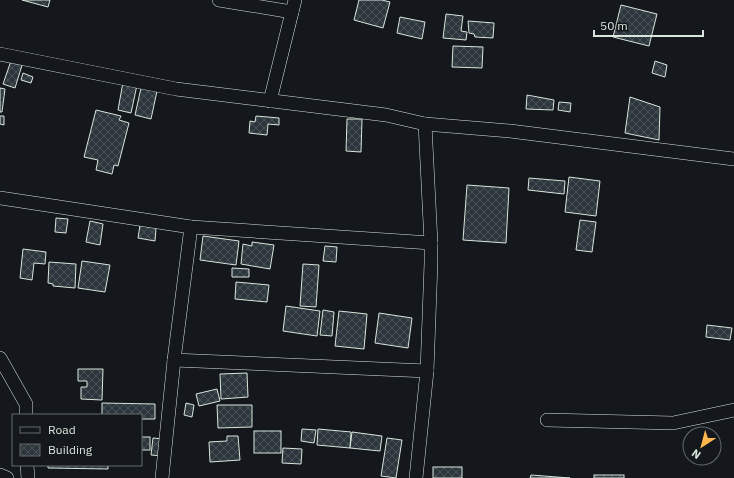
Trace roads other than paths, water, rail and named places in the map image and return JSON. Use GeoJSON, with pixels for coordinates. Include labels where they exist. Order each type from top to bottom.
{"type":"FeatureCollection","features":[{"type":"Feature","properties":{"kind":"street"},"geometry":{"type":"LineString","coordinates":[[219,0],[293,6],[270,101]]}},
{"type":"Feature","properties":{"kind":"street"},"geometry":{"type":"LineString","coordinates":[[0,54],[176,89],[386,115],[425,124],[510,131],[734,159]]}},
{"type":"Feature","properties":{"kind":"street"},"geometry":{"type":"LineString","coordinates":[[416,478],[427,371],[432,243],[425,124]]}},
{"type":"Feature","properties":{"kind":"street"},"geometry":{"type":"LineString","coordinates":[[0,198],[191,228],[432,243]]}},
{"type":"Feature","properties":{"kind":"street"},"geometry":{"type":"LineString","coordinates":[[162,478],[174,360],[191,228]]}},
{"type":"Feature","properties":{"kind":"street"},"geometry":{"type":"LineString","coordinates":[[0,358],[26,404],[26,414]]}},
{"type":"Feature","properties":{"kind":"street"},"geometry":{"type":"LineString","coordinates":[[174,360],[427,371]]}},
{"type":"Feature","properties":{"kind":"street"},"geometry":{"type":"LineString","coordinates":[[547,420],[673,423],[734,410]]}},
{"type":"Feature","properties":{"kind":"street"},"geometry":{"type":"LineString","coordinates":[[27,466],[28,478]]}},
{"type":"Feature","properties":{"kind":"street"},"geometry":{"type":"LineString","coordinates":[[0,475],[7,478]]}}]}
